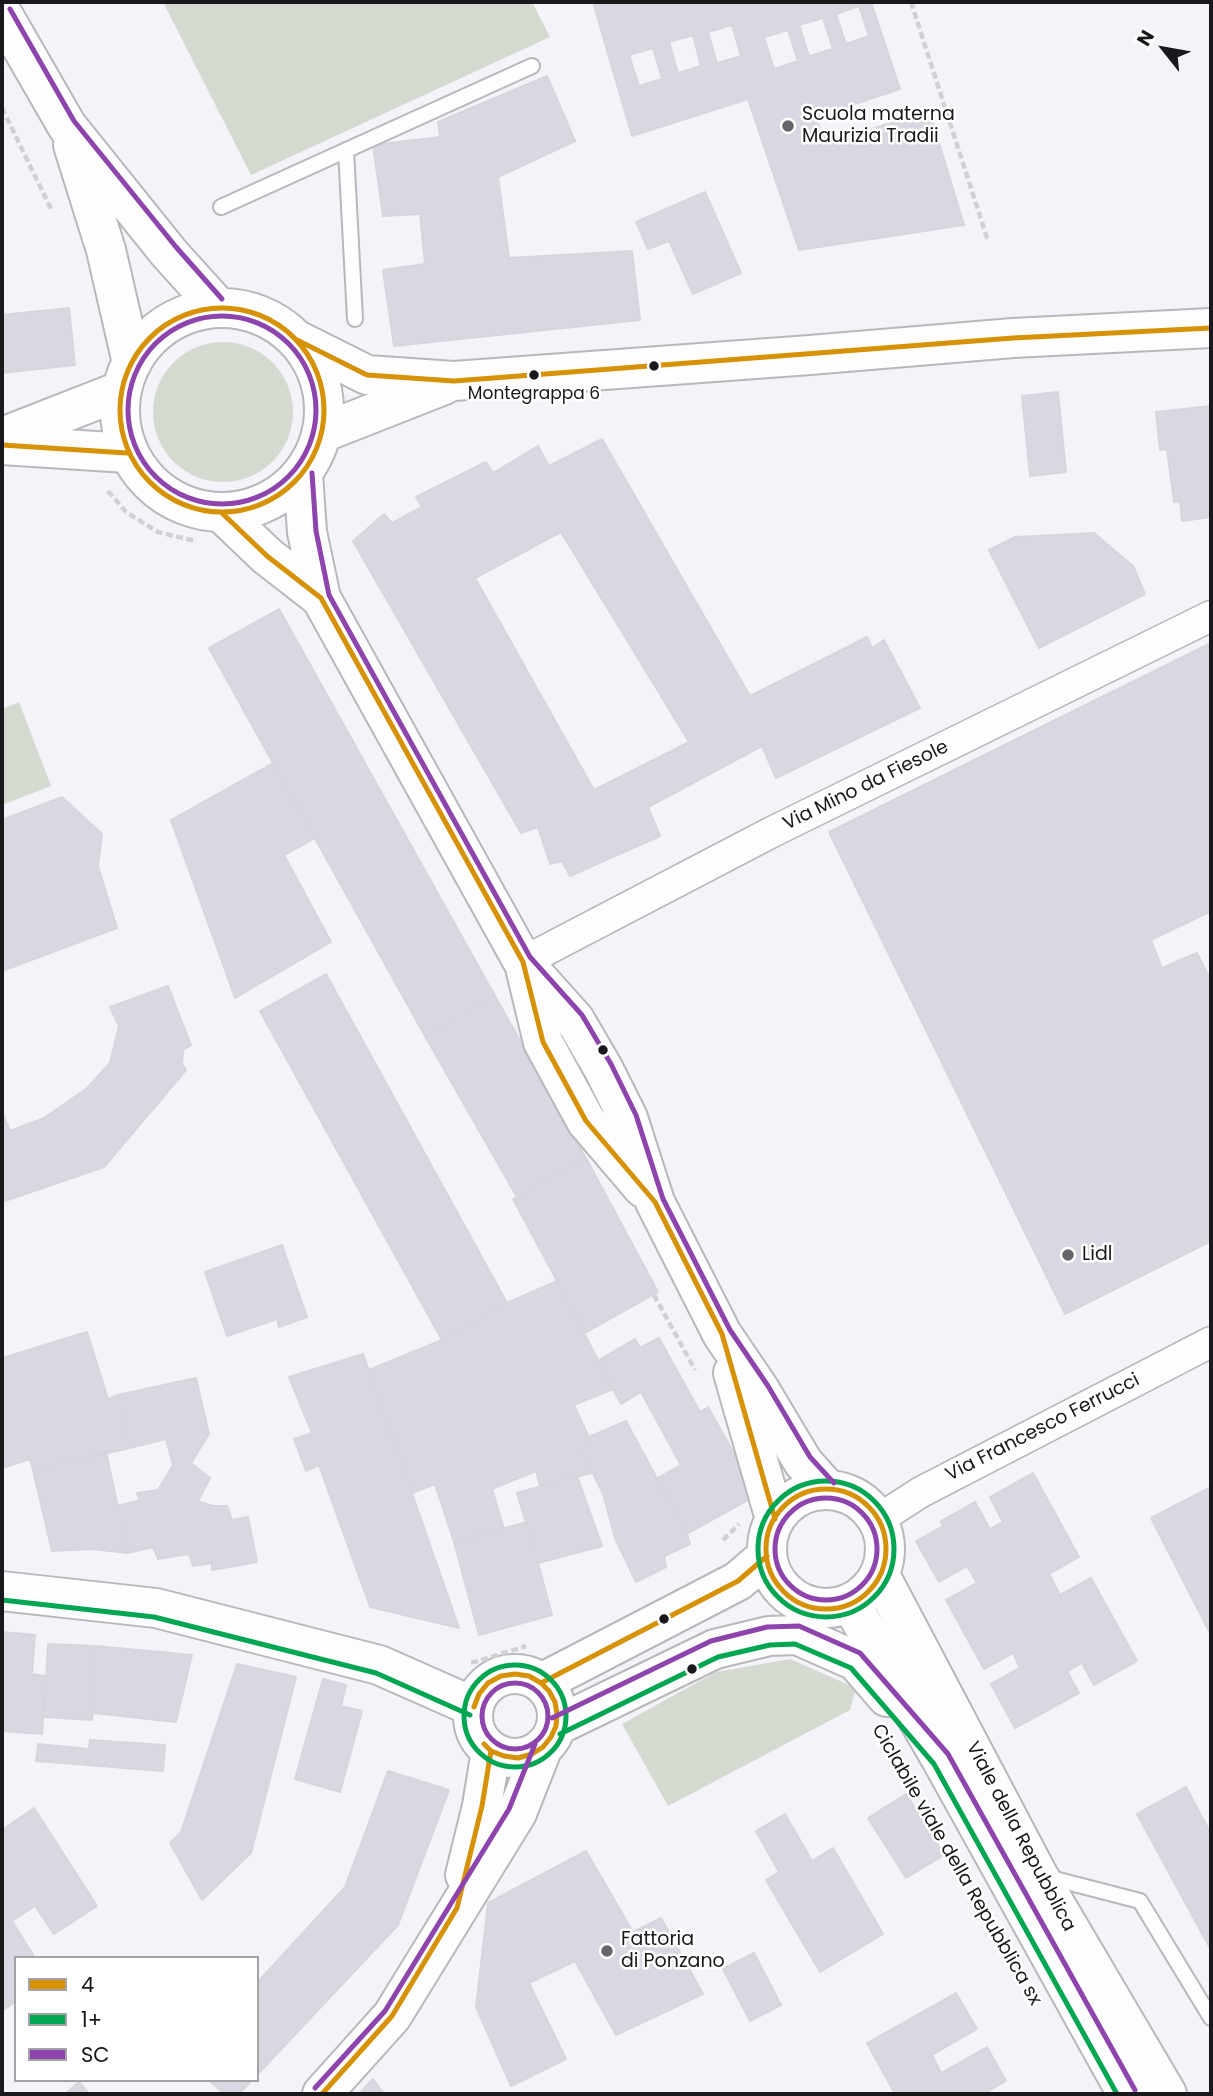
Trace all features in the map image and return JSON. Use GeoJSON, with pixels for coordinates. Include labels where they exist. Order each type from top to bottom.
{"type":"FeatureCollection","features":[{"type":"Feature","properties":{"kind":"main road"},"geometry":{"type":"LineString","coordinates":[[2,13],[68,126],[169,253],[216,306]]}},
{"type":"Feature","properties":{"kind":"main road"},"geometry":{"type":"LineString","coordinates":[[68,126],[106,250],[126,377],[119,421],[128,453],[143,478],[166,497],[194,509],[212,528],[267,556],[321,598]]}},
{"type":"Feature","properties":{"kind":"main road"},"geometry":{"type":"LineString","coordinates":[[2,437],[126,377],[148,339],[172,320],[216,306],[237,308],[270,318],[297,340],[367,375],[454,381],[1013,338],[1211,328]]}},
{"type":"Feature","properties":{"kind":"main road"},"geometry":{"type":"LineString","coordinates":[[212,528],[281,495],[303,474],[315,455],[322,433],[324,400],[316,367],[297,340]]}},
{"type":"Feature","properties":{"kind":"main road"},"geometry":{"type":"LineString","coordinates":[[322,433],[454,381]]}},
{"type":"Feature","properties":{"kind":"main road"},"geometry":{"type":"LineString","coordinates":[[2,445],[128,453]]}},
{"type":"Feature","properties":{"kind":"main road"},"geometry":{"type":"LineString","coordinates":[[303,474],[307,532],[321,598],[523,962],[543,1042],[586,1121],[655,1202],[722,1334],[760,1390],[803,1462],[827,1489]]}},
{"type":"Feature","properties":{"kind":"main road"},"geometry":{"type":"LineString","coordinates":[[722,1334],[758,1520],[768,1537],[766,1556],[772,1574],[782,1590],[797,1601],[814,1608],[833,1609],[851,1604],[868,1592],[880,1575],[886,1557],[885,1538],[878,1519],[866,1503],[847,1493],[827,1489],[811,1491],[758,1520]]}},
{"type":"Feature","properties":{"kind":"main road"},"geometry":{"type":"LineString","coordinates":[[541,1683],[738,1581],[766,1556]]}},
{"type":"Feature","properties":{"kind":"main road","name":"Viale della Repubblica"},"geometry":{"type":"LineString","coordinates":[[880,1575],[1038,1875],[1167,2094]]}},
{"type":"Feature","properties":{"kind":"main road"},"geometry":{"type":"LineString","coordinates":[[2,1591],[156,1608],[379,1665],[474,1707]]}},
{"type":"Feature","properties":{"kind":"main road"},"geometry":{"type":"LineString","coordinates":[[851,1604],[941,1759]]}},
{"type":"Feature","properties":{"kind":"main road"},"geometry":{"type":"LineString","coordinates":[[322,2094],[392,2017],[517,1813],[550,1736],[557,1713],[555,1702],[541,1683],[529,1676],[515,1674],[501,1676],[488,1683],[479,1694],[474,1707],[474,1727],[491,1751],[518,1758],[532,1754],[550,1736],[715,1649],[769,1636],[797,1635],[856,1661],[941,1759]]}},
{"type":"Feature","properties":{"kind":"main road"},"geometry":{"type":"LineString","coordinates":[[457,1908],[482,1806],[491,1751]]}},
{"type":"Feature","properties":{"kind":"main road","name":"Viale della Repubblica"},"geometry":{"type":"LineString","coordinates":[[941,1759],[1127,2094]]}},
{"type":"Feature","properties":{"kind":"street","name":"Via Mino da Fiesole"},"geometry":{"type":"LineString","coordinates":[[523,962],[772,832],[1211,616]]}},
{"type":"Feature","properties":{"kind":"street","name":"Via Francesco Ferrucci"},"geometry":{"type":"LineString","coordinates":[[878,1519],[921,1492],[1211,1342]]}},
{"type":"Feature","properties":{"kind":"lane"},"geometry":{"type":"LineString","coordinates":[[222,207],[532,66]]}},
{"type":"Feature","properties":{"kind":"lane"},"geometry":{"type":"LineString","coordinates":[[346,150],[355,319]]}},
{"type":"Feature","properties":{"kind":"lane"},"geometry":{"type":"LineString","coordinates":[[1038,1875],[1140,1901],[1211,2018]]}},
{"type":"Feature","properties":{"kind":"path"},"geometry":{"type":"LineString","coordinates":[[911,2],[988,241]]}},
{"type":"Feature","properties":{"kind":"path"},"geometry":{"type":"LineString","coordinates":[[2,108],[54,216]]}},
{"type":"Feature","properties":{"kind":"path"},"geometry":{"type":"LineString","coordinates":[[101,482],[126,512],[158,532],[212,528]]}},
{"type":"Feature","properties":{"kind":"path"},"geometry":{"type":"LineString","coordinates":[[738,1581],[718,1546],[758,1520]]}},
{"type":"Feature","properties":{"kind":"path"},"geometry":{"type":"LineString","coordinates":[[462,1661],[475,1662],[527,1646]]}},
{"type":"Feature","properties":{"kind":"shaded area"},"geometry":{"type":"Polygon","coordinates":[[[163,2],[532,2],[550,37],[251,175],[163,2]]]}},
{"type":"Feature","properties":{"kind":"shaded area"},"geometry":{"type":"Polygon","coordinates":[[[223,342],[250,347],[273,362],[288,385],[293,412],[288,439],[273,462],[250,477],[223,482],[196,477],[173,462],[158,439],[153,412],[158,385],[173,362],[196,347],[223,342]]]}},
{"type":"Feature","properties":{"kind":"shaded area"},"geometry":{"type":"Polygon","coordinates":[[[19,702],[51,786],[2,805],[2,709],[19,702]]]}},
{"type":"Feature","properties":{"kind":"shaded area"},"geometry":{"type":"Polygon","coordinates":[[[790,1659],[856,1688],[850,1710],[668,1806],[622,1724],[716,1672],[790,1659]]]}},
{"type":"Feature","properties":{"kind":"building","name":"Scuola materna Maurizia Tradii"},"geometry":{"type":"Polygon","coordinates":[[[593,2],[871,2],[900,89],[815,117],[827,144],[929,110],[964,225],[799,250],[748,99],[632,136],[593,2]],[[859,6],[836,14],[846,44],[869,36],[859,6]],[[823,18],[799,25],[809,56],[833,49],[823,18]],[[732,25],[708,32],[717,63],[741,56],[732,25]],[[788,30],[764,37],[774,69],[798,61],[788,30]],[[693,35],[669,42],[678,73],[701,66],[693,35]],[[653,48],[629,55],[639,86],[662,79],[653,48]]]}},
{"type":"Feature","properties":{"kind":"building"},"geometry":{"type":"Polygon","coordinates":[[[547,76],[575,141],[498,177],[509,258],[632,251],[640,320],[394,346],[383,270],[425,264],[420,214],[383,216],[373,145],[440,137],[438,122],[547,76]]]}},
{"type":"Feature","properties":{"kind":"building"},"geometry":{"type":"Polygon","coordinates":[[[705,192],[741,273],[693,294],[669,241],[648,249],[636,222],[705,192]]]}},
{"type":"Feature","properties":{"kind":"building"},"geometry":{"type":"Polygon","coordinates":[[[69,308],[75,365],[2,373],[2,315],[69,308]]]}},
{"type":"Feature","properties":{"kind":"building"},"geometry":{"type":"Polygon","coordinates":[[[1058,392],[1066,472],[1030,476],[1022,396],[1058,392]]]}},
{"type":"Feature","properties":{"kind":"building"},"geometry":{"type":"Polygon","coordinates":[[[1211,406],[1211,517],[1182,521],[1180,501],[1174,502],[1167,449],[1160,450],[1156,412],[1211,406]]]}},
{"type":"Feature","properties":{"kind":"building"},"geometry":{"type":"Polygon","coordinates":[[[602,439],[750,696],[867,637],[872,648],[884,640],[920,708],[776,778],[762,746],[648,807],[660,836],[570,876],[562,861],[550,864],[538,827],[521,833],[353,541],[384,514],[392,523],[422,507],[416,497],[486,462],[493,473],[538,446],[549,466],[602,439]],[[561,532],[475,578],[594,790],[689,742],[561,532]]]}},
{"type":"Feature","properties":{"kind":"building"},"geometry":{"type":"Polygon","coordinates":[[[1094,533],[1133,566],[1145,594],[1039,648],[989,550],[1015,537],[1094,533]]]}},
{"type":"Feature","properties":{"kind":"building"},"geometry":{"type":"Polygon","coordinates":[[[279,609],[495,996],[425,1036],[209,648],[279,609]]]}},
{"type":"Feature","properties":{"kind":"building"},"geometry":{"type":"Polygon","coordinates":[[[1211,643],[1211,911],[1151,940],[1162,968],[1197,953],[1211,981],[1211,1241],[1065,1314],[829,832],[1211,643]]]}},
{"type":"Feature","properties":{"kind":"building"},"geometry":{"type":"Polygon","coordinates":[[[273,763],[315,838],[284,855],[331,942],[235,998],[171,820],[273,763]]]}},
{"type":"Feature","properties":{"kind":"building"},"geometry":{"type":"Polygon","coordinates":[[[62,797],[102,834],[98,866],[117,928],[2,971],[2,820],[62,797]]]}},
{"type":"Feature","properties":{"kind":"building"},"geometry":{"type":"Polygon","coordinates":[[[326,974],[507,1303],[442,1340],[260,1011],[326,974]]]}},
{"type":"Feature","properties":{"kind":"building"},"geometry":{"type":"Polygon","coordinates":[[[168,986],[191,1045],[183,1050],[182,1064],[186,1070],[104,1167],[2,1202],[2,1112],[10,1131],[44,1118],[86,1089],[110,1063],[119,1026],[110,1007],[168,986]]]}},
{"type":"Feature","properties":{"kind":"building"},"geometry":{"type":"Polygon","coordinates":[[[495,996],[586,1158],[517,1197],[425,1036],[495,996]]]}},
{"type":"Feature","properties":{"kind":"building"},"geometry":{"type":"Polygon","coordinates":[[[586,1158],[658,1292],[585,1333],[513,1199],[586,1158]]]}},
{"type":"Feature","properties":{"kind":"building"},"geometry":{"type":"Polygon","coordinates":[[[282,1245],[307,1317],[279,1327],[277,1319],[227,1336],[205,1272],[282,1245]]]}},
{"type":"Feature","properties":{"kind":"building"},"geometry":{"type":"Polygon","coordinates":[[[557,1281],[613,1389],[574,1405],[592,1444],[581,1448],[592,1473],[540,1486],[536,1471],[492,1489],[504,1529],[454,1542],[435,1484],[412,1493],[369,1370],[442,1340],[507,1303],[557,1281]]]}},
{"type":"Feature","properties":{"kind":"building"},"geometry":{"type":"Polygon","coordinates":[[[87,1332],[108,1399],[118,1395],[130,1448],[33,1470],[30,1459],[2,1468],[2,1358],[87,1332]]]}},
{"type":"Feature","properties":{"kind":"building"},"geometry":{"type":"Polygon","coordinates":[[[659,1338],[700,1412],[708,1407],[757,1495],[687,1534],[656,1479],[681,1465],[641,1392],[621,1404],[597,1361],[635,1339],[640,1348],[659,1338]]]}},
{"type":"Feature","properties":{"kind":"building"},"geometry":{"type":"Polygon","coordinates":[[[363,1354],[459,1628],[370,1607],[319,1465],[306,1471],[294,1439],[312,1433],[289,1377],[363,1354]]]}},
{"type":"Feature","properties":{"kind":"building"},"geometry":{"type":"Polygon","coordinates":[[[196,1378],[209,1434],[191,1463],[210,1478],[198,1501],[212,1506],[227,1506],[232,1520],[248,1517],[257,1562],[212,1570],[212,1563],[193,1566],[189,1554],[158,1559],[153,1547],[128,1553],[118,1506],[140,1500],[137,1493],[158,1490],[173,1465],[166,1439],[130,1448],[118,1395],[196,1378]]]}},
{"type":"Feature","properties":{"kind":"building"},"geometry":{"type":"Polygon","coordinates":[[[626,1421],[690,1544],[664,1556],[666,1567],[636,1582],[615,1538],[603,1494],[581,1448],[592,1444],[589,1437],[626,1421]]]}},
{"type":"Feature","properties":{"kind":"building"},"geometry":{"type":"Polygon","coordinates":[[[106,1452],[128,1553],[92,1549],[52,1551],[33,1470],[106,1452]]]}},
{"type":"Feature","properties":{"kind":"building"},"geometry":{"type":"Polygon","coordinates":[[[1033,1473],[1079,1557],[1049,1574],[1060,1595],[1091,1578],[1137,1661],[1094,1685],[1082,1663],[1067,1671],[1079,1693],[1015,1728],[991,1684],[1020,1668],[1013,1653],[984,1669],[946,1600],[977,1583],[967,1566],[939,1582],[916,1541],[943,1526],[941,1521],[975,1502],[990,1529],[1003,1522],[990,1497],[1033,1473]]]}},
{"type":"Feature","properties":{"kind":"building"},"geometry":{"type":"Polygon","coordinates":[[[577,1476],[602,1546],[538,1563],[517,1493],[577,1476]]]}},
{"type":"Feature","properties":{"kind":"building"},"geometry":{"type":"Polygon","coordinates":[[[1211,1487],[1211,1635],[1151,1518],[1211,1487]]]}},
{"type":"Feature","properties":{"kind":"building"},"geometry":{"type":"Polygon","coordinates":[[[527,1522],[552,1615],[479,1635],[454,1542],[527,1522]]]}},
{"type":"Feature","properties":{"kind":"building"},"geometry":{"type":"Polygon","coordinates":[[[2,1632],[35,1635],[32,1674],[46,1676],[42,1734],[2,1731],[2,1632]]]}},
{"type":"Feature","properties":{"kind":"building"},"geometry":{"type":"Polygon","coordinates":[[[48,1644],[96,1646],[92,1720],[44,1717],[48,1644]]]}},
{"type":"Feature","properties":{"kind":"building"},"geometry":{"type":"Polygon","coordinates":[[[96,1646],[192,1655],[176,1722],[93,1713],[96,1646]]]}},
{"type":"Feature","properties":{"kind":"building"},"geometry":{"type":"Polygon","coordinates":[[[237,1664],[296,1677],[251,1853],[202,1900],[170,1843],[181,1832],[237,1664]]]}},
{"type":"Feature","properties":{"kind":"building"},"geometry":{"type":"Polygon","coordinates":[[[323,1679],[346,1685],[341,1706],[362,1711],[340,1792],[295,1779],[323,1679]]]}},
{"type":"Feature","properties":{"kind":"building"},"geometry":{"type":"Polygon","coordinates":[[[90,1740],[165,1745],[163,1771],[87,1765],[90,1740]]]}},
{"type":"Feature","properties":{"kind":"building"},"geometry":{"type":"Polygon","coordinates":[[[38,1744],[89,1749],[87,1765],[36,1761],[38,1744]]]}},
{"type":"Feature","properties":{"kind":"building"},"geometry":{"type":"Polygon","coordinates":[[[388,1771],[449,1790],[398,1925],[259,2073],[259,1981],[345,1887],[388,1771]]]}},
{"type":"Feature","properties":{"kind":"building"},"geometry":{"type":"Polygon","coordinates":[[[1186,1787],[1211,1834],[1211,1950],[1137,1814],[1186,1787]]]}},
{"type":"Feature","properties":{"kind":"building"},"geometry":{"type":"Polygon","coordinates":[[[906,1794],[944,1855],[906,1878],[868,1818],[906,1794]]]}},
{"type":"Feature","properties":{"kind":"building"},"geometry":{"type":"Polygon","coordinates":[[[34,1808],[97,1906],[54,1934],[35,1906],[12,1921],[34,1956],[14,1956],[14,2002],[2,2011],[2,1830],[34,1808]]]}},
{"type":"Feature","properties":{"kind":"building"},"geometry":{"type":"Polygon","coordinates":[[[785,1814],[812,1861],[833,1848],[883,1934],[820,1972],[766,1880],[779,1872],[756,1831],[785,1814]]]}},
{"type":"Feature","properties":{"kind":"building"},"geometry":{"type":"Polygon","coordinates":[[[586,1851],[633,1932],[661,1918],[703,1994],[616,2035],[575,1961],[529,1983],[566,2059],[511,2086],[476,2007],[488,1903],[586,1851]]]}},
{"type":"Feature","properties":{"kind":"building"},"geometry":{"type":"Polygon","coordinates":[[[754,1953],[781,2005],[750,2021],[723,1969],[754,1953]]]}},
{"type":"Feature","properties":{"kind":"building"},"geometry":{"type":"Polygon","coordinates":[[[956,1993],[977,2029],[932,2055],[941,2073],[987,2047],[1006,2081],[983,2094],[895,2094],[867,2043],[956,1993]]]}},
{"type":"Feature","properties":{"kind":"building"},"geometry":{"type":"Polygon","coordinates":[[[373,2079],[384,2094],[359,2094],[373,2079]]]}},
{"type":"Feature","properties":{"kind":"building"},"geometry":{"type":"Polygon","coordinates":[[[79,2082],[89,2094],[65,2094],[79,2082]]]}},
{"type":"Feature","properties":{"kind":"building"},"geometry":{"type":"Polygon","coordinates":[[[211,2082],[250,2082],[239,2094],[224,2094],[211,2082]]]}},
{"type":"Feature","properties":{"kind":"transit line","name":"SC"},"geometry":{"type":"LineString","coordinates":[[10,9],[74,121],[176,247],[222,299]]}},
{"type":"Feature","properties":{"kind":"transit line","name":"4"},"geometry":{"type":"LineString","coordinates":[[222,308],[261,315],[294,338],[317,371],[324,410],[317,449],[294,482],[261,505],[222,512],[183,505],[150,482],[127,449],[120,410],[127,371],[150,338],[183,315],[222,308]]}},
{"type":"Feature","properties":{"kind":"transit line","name":"SC"},"geometry":{"type":"LineString","coordinates":[[222,316],[258,323],[288,344],[309,374],[316,410],[309,446],[288,476],[258,497],[222,504],[186,497],[156,476],[135,446],[128,410],[135,374],[156,344],[186,323],[222,316]]}},
{"type":"Feature","properties":{"kind":"transit line","name":"4"},"geometry":{"type":"LineString","coordinates":[[297,340],[367,375],[454,381],[1013,338],[1211,328]]}},
{"type":"Feature","properties":{"kind":"transit line","name":"4"},"geometry":{"type":"LineString","coordinates":[[2,445],[127,453]]}},
{"type":"Feature","properties":{"kind":"transit line","name":"SC"},"geometry":{"type":"LineString","coordinates":[[312,473],[316,531],[329,595],[530,957],[582,1015],[611,1064],[636,1115],[663,1199],[730,1330],[768,1386],[810,1457],[834,1483]]}},
{"type":"Feature","properties":{"kind":"transit line","name":"4"},"geometry":{"type":"LineString","coordinates":[[223,514],[267,556],[321,598],[523,962],[543,1042],[586,1121],[655,1202],[722,1334],[775,1519]]}},
{"type":"Feature","properties":{"kind":"transit line","name":"1+"},"geometry":{"type":"LineString","coordinates":[[826,1481],[852,1486],[874,1501],[889,1523],[894,1549],[889,1575],[874,1597],[852,1612],[826,1617],[800,1612],[778,1597],[763,1575],[758,1549],[763,1523],[778,1501],[800,1486],[826,1481]]}},
{"type":"Feature","properties":{"kind":"transit line","name":"4"},"geometry":{"type":"LineString","coordinates":[[826,1489],[849,1494],[868,1507],[881,1526],[886,1549],[881,1572],[868,1591],[849,1604],[826,1609],[803,1604],[784,1591],[771,1572],[766,1549],[771,1526],[784,1507],[803,1494],[826,1489]]}},
{"type":"Feature","properties":{"kind":"transit line","name":"SC"},"geometry":{"type":"LineString","coordinates":[[826,1498],[845,1502],[862,1513],[873,1530],[877,1549],[873,1568],[862,1585],[845,1596],[826,1600],[807,1596],[790,1585],[779,1568],[775,1549],[779,1530],[790,1513],[807,1502],[826,1498]]}},
{"type":"Feature","properties":{"kind":"transit line","name":"4"},"geometry":{"type":"LineString","coordinates":[[541,1683],[738,1581],[767,1556]]}},
{"type":"Feature","properties":{"kind":"transit line","name":"1+"},"geometry":{"type":"LineString","coordinates":[[2,1600],[154,1617],[376,1673],[470,1715]]}},
{"type":"Feature","properties":{"kind":"transit line","name":"SC"},"geometry":{"type":"LineString","coordinates":[[552,1718],[711,1641],[767,1627],[799,1626],[860,1653],[948,1754],[1135,2090]]}},
{"type":"Feature","properties":{"kind":"transit line","name":"1+"},"geometry":{"type":"LineString","coordinates":[[560,1734],[718,1657],[770,1645],[795,1644],[851,1668],[934,1764],[1117,2094]]}},
{"type":"Feature","properties":{"kind":"transit line","name":"1+"},"geometry":{"type":"LineString","coordinates":[[515,1665],[534,1669],[551,1680],[562,1697],[566,1716],[562,1735],[551,1752],[534,1763],[515,1767],[496,1763],[479,1752],[468,1735],[464,1716],[468,1697],[479,1680],[496,1669],[515,1665]]}},
{"type":"Feature","properties":{"kind":"transit line","name":"4"},"geometry":{"type":"LineString","coordinates":[[474,1707],[479,1694],[488,1683],[501,1676],[515,1674],[529,1676],[541,1683],[555,1702],[556,1726],[543,1747],[532,1754],[518,1758],[504,1756],[491,1751],[484,1744]]}},
{"type":"Feature","properties":{"kind":"transit line","name":"SC"},"geometry":{"type":"LineString","coordinates":[[515,1683],[528,1686],[538,1693],[545,1703],[548,1716],[545,1729],[538,1739],[528,1746],[515,1749],[502,1746],[492,1739],[485,1729],[482,1716],[485,1703],[492,1693],[502,1686],[515,1683]]}},
{"type":"Feature","properties":{"kind":"transit line","name":"SC"},"geometry":{"type":"LineString","coordinates":[[315,2088],[385,2011],[509,1809],[535,1744]]}},
{"type":"Feature","properties":{"kind":"transit line","name":"4"},"geometry":{"type":"LineString","coordinates":[[322,2094],[392,2016],[457,1908],[482,1806],[491,1751]]}},
{"type":"Feature","properties":{"kind":"place","name":"Scuola materna Maurizia Tradii"},"geometry":{"type":"Point","coordinates":[788,126]}},
{"type":"Feature","properties":{"kind":"place","name":"Montegrappa 6"},"geometry":{"type":"Point","coordinates":[534,375]}},
{"type":"Feature","properties":{"kind":"place","name":"Lidl"},"geometry":{"type":"Point","coordinates":[1068,1255]}},
{"type":"Feature","properties":{"kind":"place","name":"Fattoria di Ponzano"},"geometry":{"type":"Point","coordinates":[607,1951]}}]}
